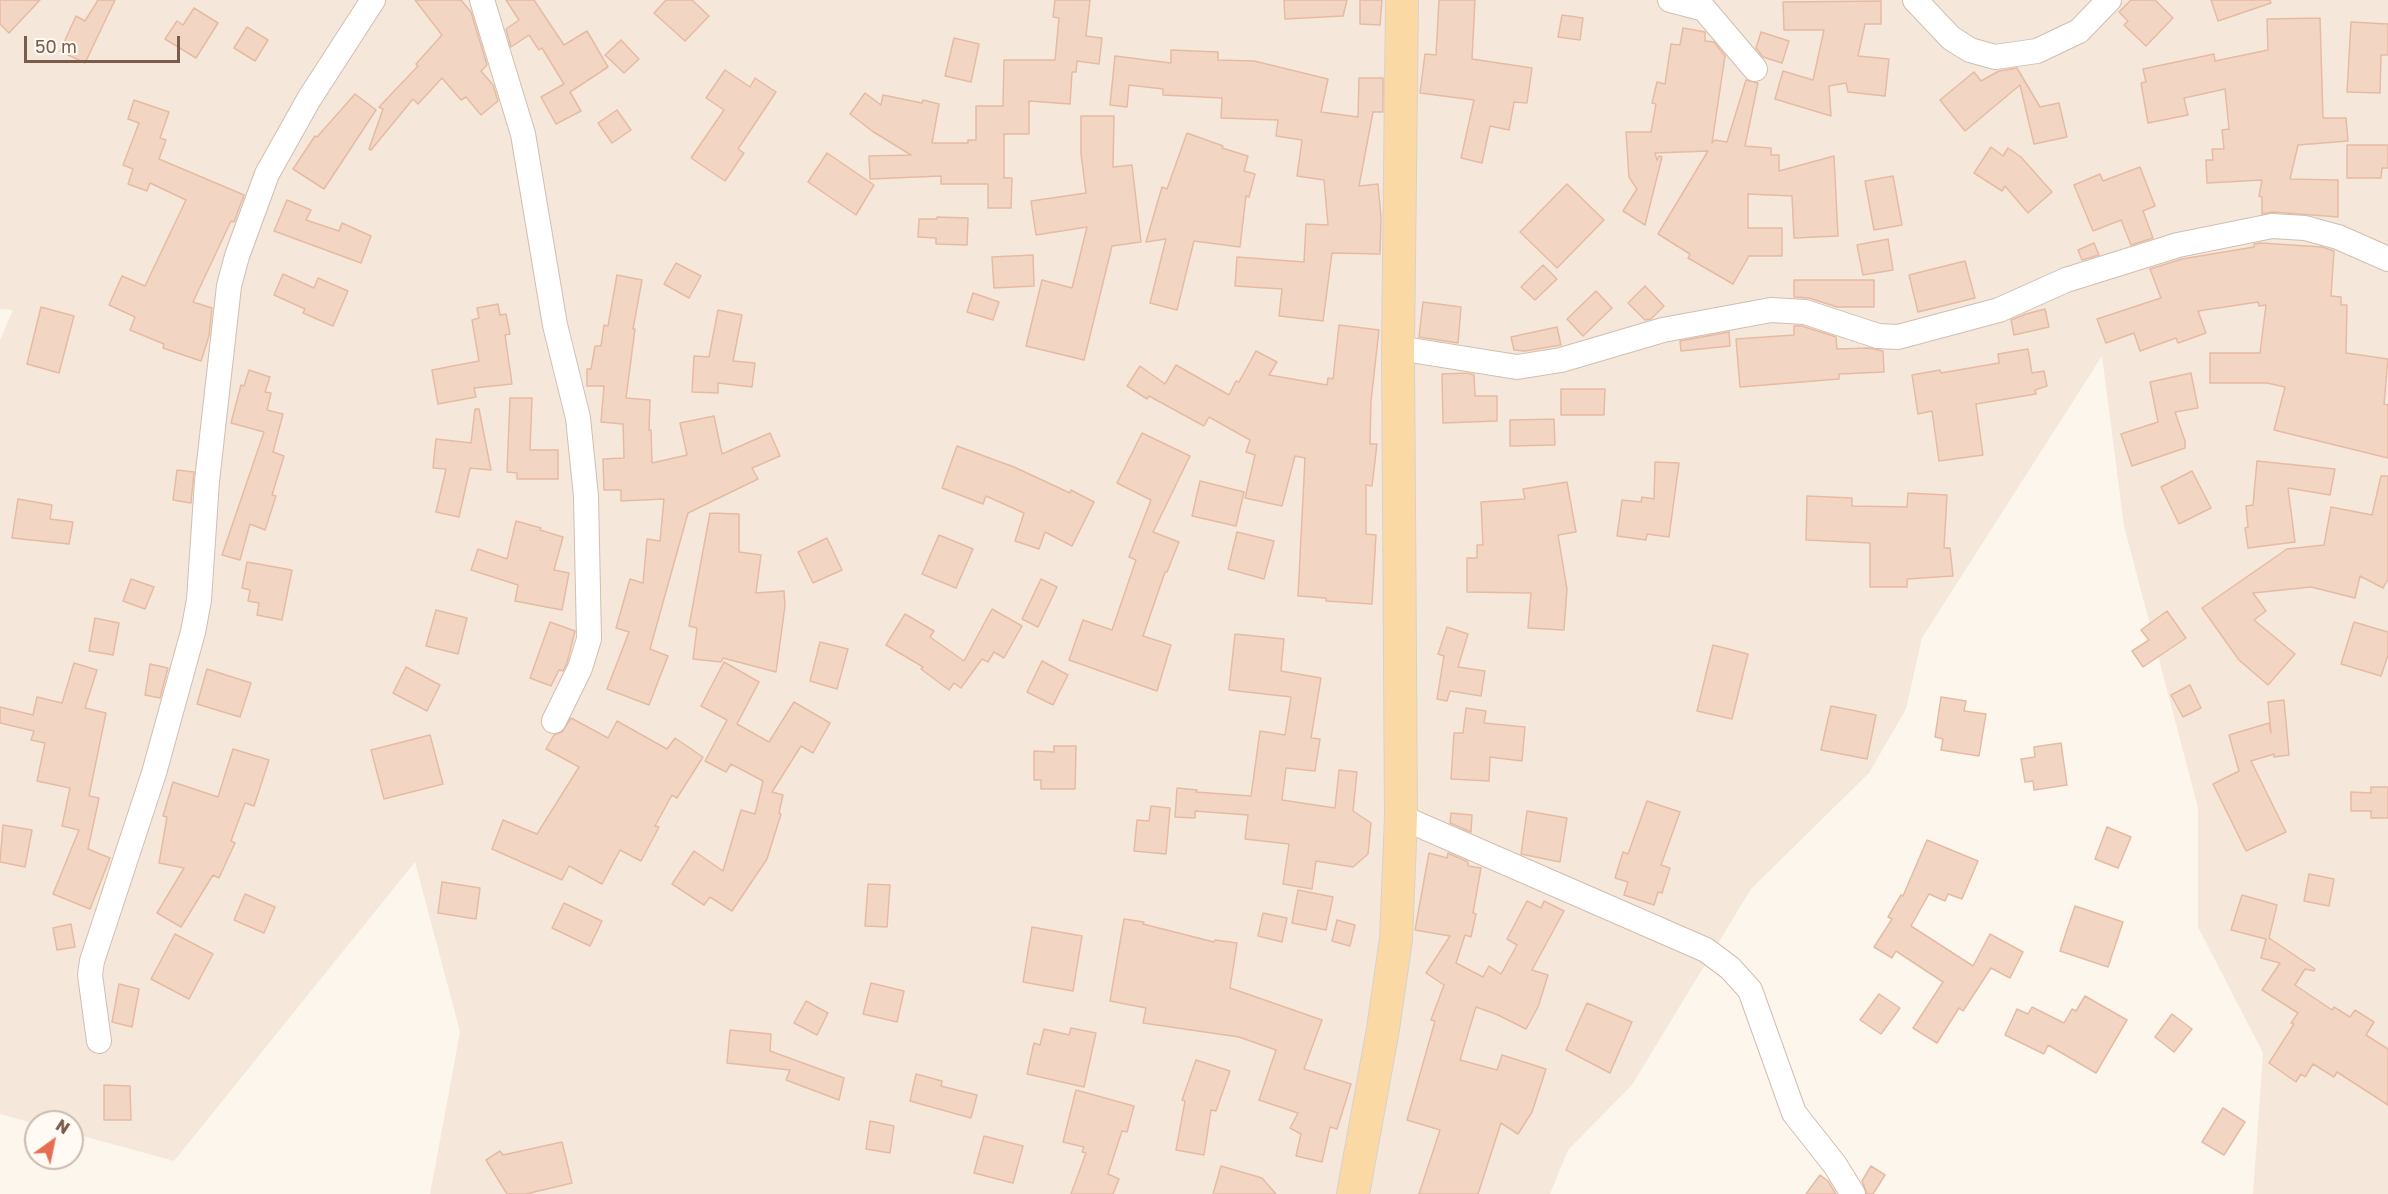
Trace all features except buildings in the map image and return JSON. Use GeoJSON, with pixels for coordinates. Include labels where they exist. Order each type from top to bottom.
{"type":"FeatureCollection","features":[{"type":"Feature","properties":{"kind":"main road"},"geometry":{"type":"LineString","coordinates":[[1353,1194],[1383,1029],[1396,939],[1401,817],[1398,348],[1402,0]]}},
{"type":"Feature","properties":{"kind":"street"},"geometry":{"type":"LineString","coordinates":[[99,1041],[90,975],[92,961],[154,773],[194,632],[200,600],[207,482],[229,286],[237,256],[267,174],[309,99],[373,0]]}},
{"type":"Feature","properties":{"kind":"street"},"geometry":{"type":"LineString","coordinates":[[482,0],[523,134],[555,326],[578,418],[586,496],[590,639],[580,668],[554,721]]}},
{"type":"Feature","properties":{"kind":"street"},"geometry":{"type":"LineString","coordinates":[[1670,0],[1704,9],[1755,69]]}},
{"type":"Feature","properties":{"kind":"street"},"geometry":{"type":"LineString","coordinates":[[1915,0],[1952,38],[1970,50],[1995,57],[2037,51],[2079,31],[2109,0]]}},
{"type":"Feature","properties":{"kind":"street"},"geometry":{"type":"LineString","coordinates":[[1398,348],[1517,367],[1561,360],[1664,330],[1771,310],[1805,312],[1878,336],[1898,337],[1999,310],[2066,280],[2178,245],[2272,226],[2305,228],[2338,237],[2388,259]]}},
{"type":"Feature","properties":{"kind":"street"},"geometry":{"type":"LineString","coordinates":[[1401,817],[1706,950],[1730,968],[1750,990],[1794,1113],[1835,1166],[1853,1194]]}},
{"type":"Feature","properties":{"kind":"shaded area"},"geometry":{"type":"Polygon","coordinates":[[[0,0],[2388,0],[2388,1194],[2253,1194],[2263,1053],[2198,927],[2198,808],[2124,526],[2102,356],[1922,638],[1906,709],[1869,773],[1751,889],[1632,1085],[1568,1150],[1550,1194],[430,1194],[460,1032],[415,862],[174,1161],[84,1136],[84,1110],[24,1110],[24,1121],[0,1114],[0,340],[13,310],[0,309],[0,0]]]}}]}
